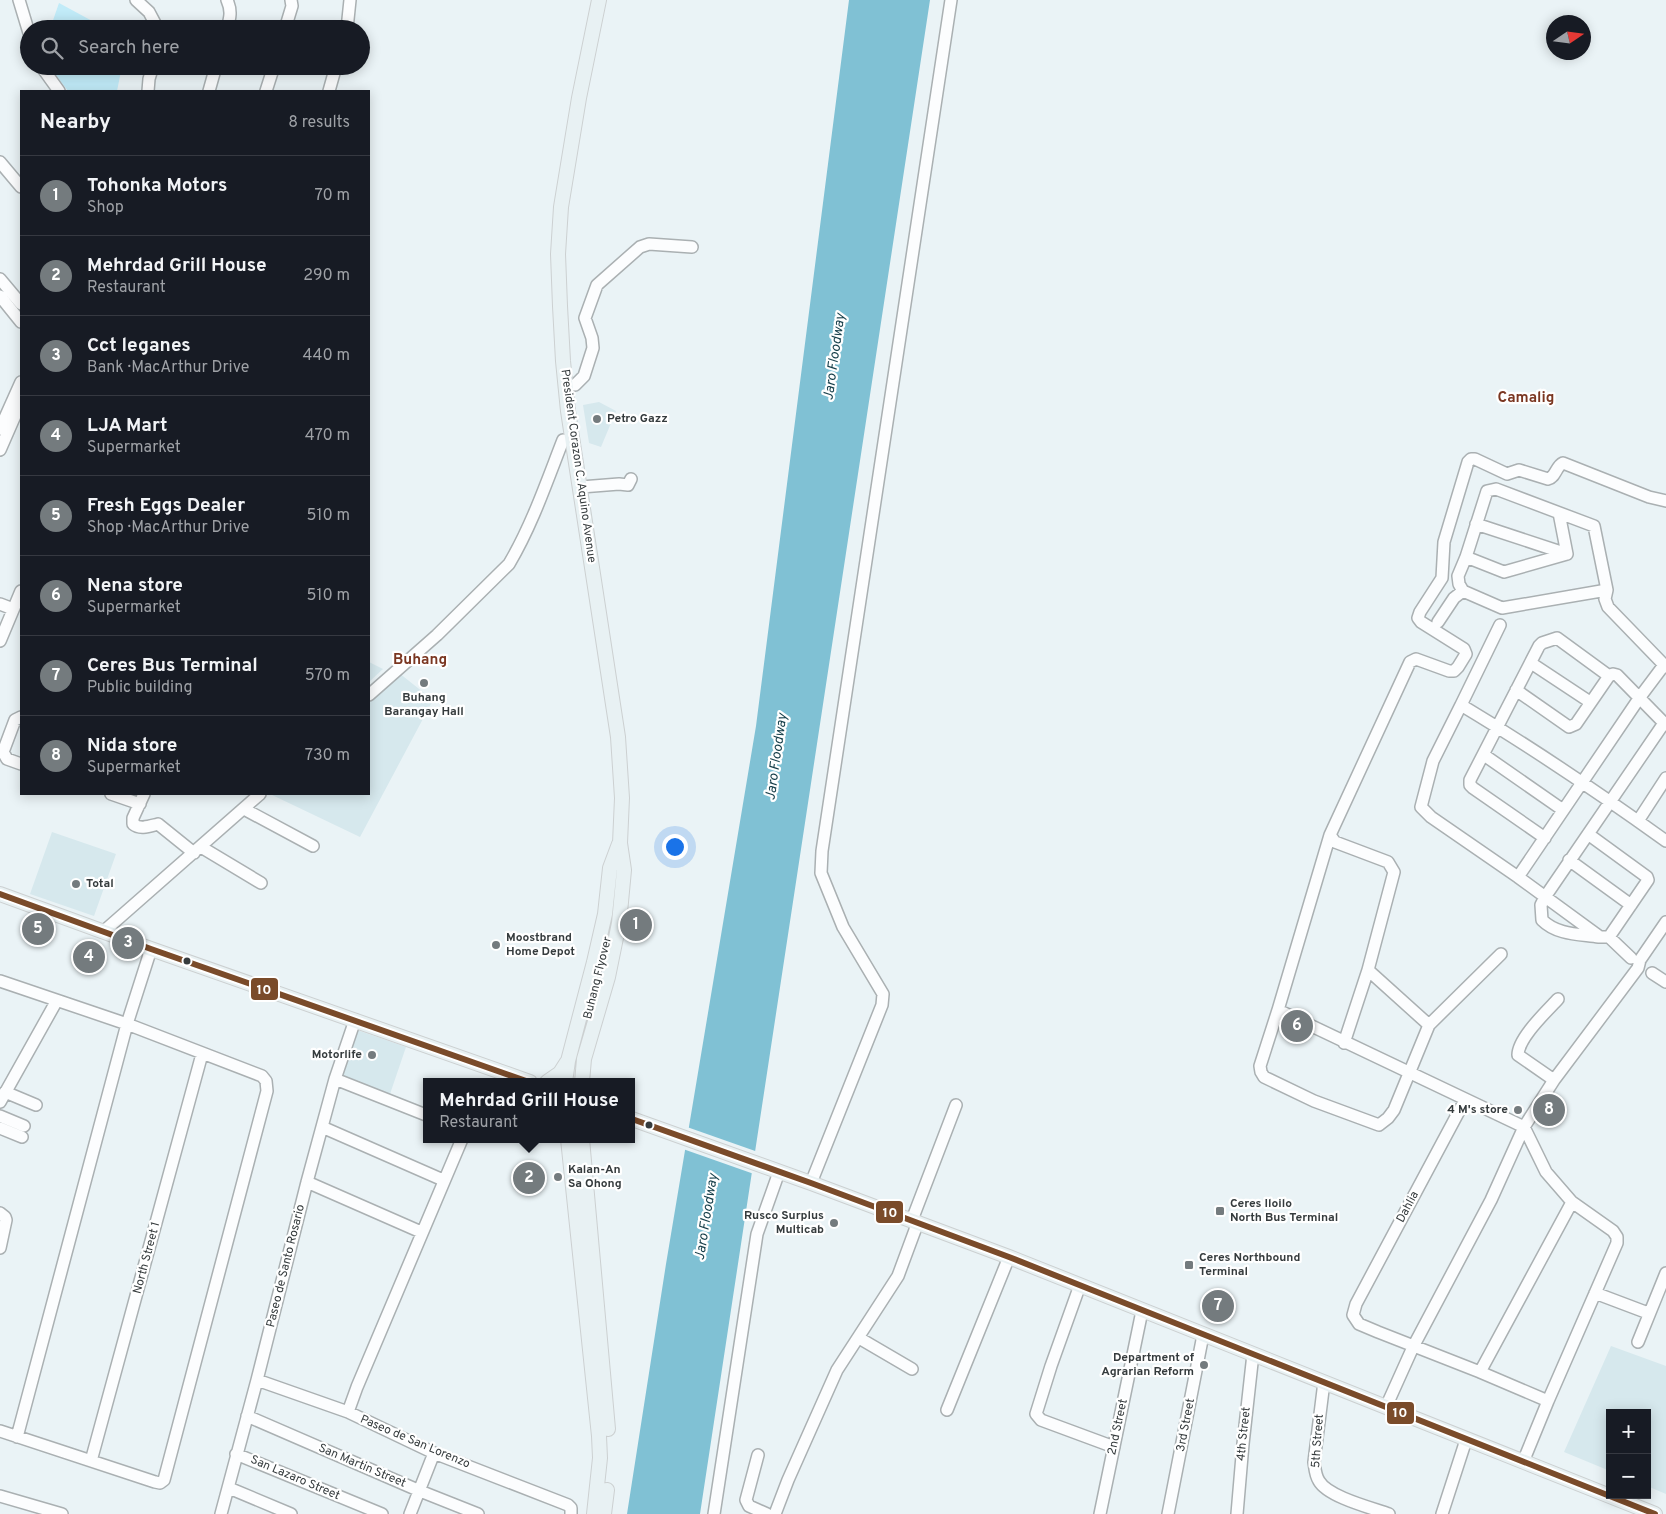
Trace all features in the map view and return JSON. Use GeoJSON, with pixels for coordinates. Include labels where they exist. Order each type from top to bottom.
{"type":"FeatureCollection","features":[{"type":"Feature","properties":{"kind":"main road","name":"President Corazon C. Aquino Avenue"},"geometry":{"type":"LineString","coordinates":[[566,1078],[568,1061],[605,914],[610,868],[620,843],[622,798],[618,737],[568,407],[563,362],[558,272],[561,206],[579,98],[599,0]]}},
{"type":"Feature","properties":{"kind":"main road"},"geometry":{"type":"LineString","coordinates":[[563,440],[566,434],[569,396],[575,386]]}},
{"type":"Feature","properties":{"kind":"main road","name":"Buhang Flyover"},"geometry":{"type":"LineString","coordinates":[[580,1078],[575,1068],[610,931],[620,843]]}},
{"type":"Feature","properties":{"kind":"main road"},"geometry":{"type":"LineString","coordinates":[[0,894],[519,1078]]}},
{"type":"Feature","properties":{"kind":"main road"},"geometry":{"type":"LineString","coordinates":[[553,1078],[560,1073],[568,1061]]}},
{"type":"Feature","properties":{"kind":"main road"},"geometry":{"type":"LineString","coordinates":[[635,1120],[1009,1257],[1655,1514]]}},
{"type":"Feature","properties":{"kind":"main road"},"geometry":{"type":"LineString","coordinates":[[568,1143],[609,1458],[604,1514]]}},
{"type":"Feature","properties":{"kind":"main road"},"geometry":{"type":"LineString","coordinates":[[575,1143],[600,1396],[600,1458],[594,1514]]}},
{"type":"Feature","properties":{"kind":"main road"},"geometry":{"type":"LineString","coordinates":[[582,1143],[600,1396]]}},
{"type":"Feature","properties":{"kind":"street"},"geometry":{"type":"LineString","coordinates":[[19,0],[25,20]]}},
{"type":"Feature","properties":{"kind":"street"},"geometry":{"type":"LineString","coordinates":[[136,0],[149,12],[153,20]]}},
{"type":"Feature","properties":{"kind":"street"},"geometry":{"type":"LineString","coordinates":[[227,0],[230,7],[229,20]]}},
{"type":"Feature","properties":{"kind":"street"},"geometry":{"type":"LineString","coordinates":[[288,20],[292,6],[291,0]]}},
{"type":"Feature","properties":{"kind":"street"},"geometry":{"type":"LineString","coordinates":[[348,20],[350,0]]}},
{"type":"Feature","properties":{"kind":"street"},"geometry":{"type":"LineString","coordinates":[[811,1183],[880,1015],[882,1004],[882,994],[843,927],[821,873],[822,851],[951,0]]}},
{"type":"Feature","properties":{"kind":"street"},"geometry":{"type":"LineString","coordinates":[[47,75],[58,90]]}},
{"type":"Feature","properties":{"kind":"street"},"geometry":{"type":"LineString","coordinates":[[148,90],[150,75]]}},
{"type":"Feature","properties":{"kind":"street"},"geometry":{"type":"LineString","coordinates":[[209,90],[213,75]]}},
{"type":"Feature","properties":{"kind":"street"},"geometry":{"type":"LineString","coordinates":[[266,90],[271,75]]}},
{"type":"Feature","properties":{"kind":"street"},"geometry":{"type":"LineString","coordinates":[[329,90],[333,75]]}},
{"type":"Feature","properties":{"kind":"street"},"geometry":{"type":"LineString","coordinates":[[0,162],[20,186]]}},
{"type":"Feature","properties":{"kind":"street"},"geometry":{"type":"LineString","coordinates":[[575,386],[584,376],[593,348],[592,338],[585,318],[597,285],[640,247],[649,244],[692,247]]}},
{"type":"Feature","properties":{"kind":"street"},"geometry":{"type":"LineString","coordinates":[[0,279],[20,303]]}},
{"type":"Feature","properties":{"kind":"street"},"geometry":{"type":"LineString","coordinates":[[0,296],[20,321]]}},
{"type":"Feature","properties":{"kind":"street"},"geometry":{"type":"LineString","coordinates":[[0,428],[20,385]]}},
{"type":"Feature","properties":{"kind":"street"},"geometry":{"type":"LineString","coordinates":[[0,450],[12,405]]}},
{"type":"Feature","properties":{"kind":"street"},"geometry":{"type":"LineString","coordinates":[[370,694],[437,635],[509,564],[520,543],[563,440]]}},
{"type":"Feature","properties":{"kind":"street"},"geometry":{"type":"LineString","coordinates":[[1502,954],[1429,1025],[1394,1110],[1388,1118],[1379,1124],[1281,1087],[1264,1077],[1261,1072],[1260,1066],[1330,835],[1410,662],[1416,658],[1449,671],[1454,671],[1466,654],[1464,649],[1421,622],[1418,618],[1442,578],[1444,542],[1468,462],[1471,459],[1475,459],[1507,474],[1519,470],[1548,479],[1552,477],[1559,465],[1563,463],[1649,497],[1666,501]]}},
{"type":"Feature","properties":{"kind":"street"},"geometry":{"type":"LineString","coordinates":[[581,487],[628,485],[631,478]]}},
{"type":"Feature","properties":{"kind":"street"},"geometry":{"type":"LineString","coordinates":[[1518,878],[1640,696],[1665,666],[1608,607],[1605,599],[1607,590],[1594,526],[1496,489],[1487,490],[1466,557],[1458,576],[1463,592],[1502,608],[1607,590]]}},
{"type":"Feature","properties":{"kind":"street"},"geometry":{"type":"LineString","coordinates":[[1559,513],[1567,554]]}},
{"type":"Feature","properties":{"kind":"street"},"geometry":{"type":"LineString","coordinates":[[1476,524],[1567,554]]}},
{"type":"Feature","properties":{"kind":"street"},"geometry":{"type":"LineString","coordinates":[[1466,557],[1504,572],[1567,554]]}},
{"type":"Feature","properties":{"kind":"street"},"geometry":{"type":"LineString","coordinates":[[1438,622],[1454,598],[1463,592]]}},
{"type":"Feature","properties":{"kind":"street"},"geometry":{"type":"LineString","coordinates":[[0,641],[20,593]]}},
{"type":"Feature","properties":{"kind":"street"},"geometry":{"type":"LineString","coordinates":[[0,604],[13,608]]}},
{"type":"Feature","properties":{"kind":"street"},"geometry":{"type":"LineString","coordinates":[[1386,1407],[1413,1347],[1491,1200],[1524,1127],[1554,1080],[1638,968],[1645,964],[1640,958],[1545,897],[1431,817],[1421,807],[1433,761],[1500,625]]}},
{"type":"Feature","properties":{"kind":"street"},"geometry":{"type":"LineString","coordinates":[[1545,838],[1473,788],[1470,785],[1470,780],[1542,643],[1557,638],[1609,676]]}},
{"type":"Feature","properties":{"kind":"street"},"geometry":{"type":"LineString","coordinates":[[1531,663],[1590,702]]}},
{"type":"Feature","properties":{"kind":"street"},"geometry":{"type":"LineString","coordinates":[[1516,690],[1569,726],[1573,726],[1609,676],[1613,674],[1617,675],[1640,696],[1665,724],[1569,860],[1541,905],[1540,913],[1542,920],[1546,924],[1563,932],[1605,937]]}},
{"type":"Feature","properties":{"kind":"street"},"geometry":{"type":"LineString","coordinates":[[1461,705],[1583,782],[1666,841]]}},
{"type":"Feature","properties":{"kind":"street"},"geometry":{"type":"LineString","coordinates":[[20,717],[15,720],[3,752],[7,759],[20,764]]}},
{"type":"Feature","properties":{"kind":"street"},"geometry":{"type":"LineString","coordinates":[[1484,755],[1563,810]]}},
{"type":"Feature","properties":{"kind":"street"},"geometry":{"type":"LineString","coordinates":[[1638,821],[1666,778]]}},
{"type":"Feature","properties":{"kind":"street"},"geometry":{"type":"LineString","coordinates":[[117,795],[142,799],[133,818],[135,826],[141,827],[159,820],[197,850],[261,883]]}},
{"type":"Feature","properties":{"kind":"street"},"geometry":{"type":"LineString","coordinates":[[103,932],[259,795]]}},
{"type":"Feature","properties":{"kind":"street"},"geometry":{"type":"LineString","coordinates":[[244,809],[313,846]]}},
{"type":"Feature","properties":{"kind":"street"},"geometry":{"type":"LineString","coordinates":[[1588,834],[1647,877],[1648,880],[1605,937]]}},
{"type":"Feature","properties":{"kind":"street"},"geometry":{"type":"LineString","coordinates":[[1330,835],[1335,842],[1388,862],[1394,872],[1368,970],[1344,1043]]}},
{"type":"Feature","properties":{"kind":"street"},"geometry":{"type":"LineString","coordinates":[[1569,860],[1631,904]]}},
{"type":"Feature","properties":{"kind":"street"},"geometry":{"type":"LineString","coordinates":[[1640,958],[1666,922]]}},
{"type":"Feature","properties":{"kind":"street"},"geometry":{"type":"LineString","coordinates":[[1640,958],[1666,934]]}},
{"type":"Feature","properties":{"kind":"street"},"geometry":{"type":"LineString","coordinates":[[17,1437],[127,1024],[152,949]]}},
{"type":"Feature","properties":{"kind":"street"},"geometry":{"type":"LineString","coordinates":[[1368,970],[1429,1025]]}},
{"type":"Feature","properties":{"kind":"street"},"geometry":{"type":"LineString","coordinates":[[1652,973],[1666,982]]}},
{"type":"Feature","properties":{"kind":"street"},"geometry":{"type":"LineString","coordinates":[[0,981],[56,1002],[127,1024],[262,1076],[266,1081],[266,1091],[164,1480],[160,1483],[155,1482],[0,1431]]}},
{"type":"Feature","properties":{"kind":"street"},"geometry":{"type":"LineString","coordinates":[[1554,1080],[1518,1054],[1518,1048],[1525,1037],[1558,999]]}},
{"type":"Feature","properties":{"kind":"street"},"geometry":{"type":"LineString","coordinates":[[36,1106],[3,1097],[56,1002]]}},
{"type":"Feature","properties":{"kind":"street"},"geometry":{"type":"LineString","coordinates":[[1278,1010],[1409,1074],[1524,1127],[1546,1172],[1572,1202],[1613,1231],[1617,1237],[1617,1243],[1523,1462]]}},
{"type":"Feature","properties":{"kind":"street","name":"Paseo de Santo Rosario"},"geometry":{"type":"LineString","coordinates":[[221,1514],[257,1380],[306,1182],[335,1079],[355,1020]]}},
{"type":"Feature","properties":{"kind":"street","name":"North Street 1"},"geometry":{"type":"LineString","coordinates":[[91,1461],[202,1054]]}},
{"type":"Feature","properties":{"kind":"street"},"geometry":{"type":"LineString","coordinates":[[335,1079],[423,1114]]}},
{"type":"Feature","properties":{"kind":"street","name":"Dahlia"},"geometry":{"type":"LineString","coordinates":[[1413,1347],[1359,1324],[1353,1315],[1356,1304],[1466,1100]]}},
{"type":"Feature","properties":{"kind":"street"},"geometry":{"type":"LineString","coordinates":[[775,1514],[788,1480],[837,1370],[898,1276],[915,1221],[956,1105]]}},
{"type":"Feature","properties":{"kind":"street"},"geometry":{"type":"LineString","coordinates":[[0,1116],[23,1132],[0,1128]]}},
{"type":"Feature","properties":{"kind":"street"},"geometry":{"type":"LineString","coordinates":[[322,1127],[443,1180]]}},
{"type":"Feature","properties":{"kind":"street"},"geometry":{"type":"LineString","coordinates":[[348,1412],[421,1232],[460,1143]]}},
{"type":"Feature","properties":{"kind":"street"},"geometry":{"type":"LineString","coordinates":[[714,1514],[757,1234],[777,1171]]}},
{"type":"Feature","properties":{"kind":"street"},"geometry":{"type":"LineString","coordinates":[[306,1182],[421,1232]]}},
{"type":"Feature","properties":{"kind":"street"},"geometry":{"type":"LineString","coordinates":[[1480,1372],[1572,1202]]}},
{"type":"Feature","properties":{"kind":"street"},"geometry":{"type":"LineString","coordinates":[[0,1213],[6,1220],[0,1248]]}},
{"type":"Feature","properties":{"kind":"street"},"geometry":{"type":"LineString","coordinates":[[947,1410],[1009,1257]]}},
{"type":"Feature","properties":{"kind":"street"},"geometry":{"type":"LineString","coordinates":[[1638,1342],[1648,1313],[1666,1273]]}},
{"type":"Feature","properties":{"kind":"street"},"geometry":{"type":"LineString","coordinates":[[1080,1285],[1036,1414],[1041,1420],[1114,1447]]}},
{"type":"Feature","properties":{"kind":"street"},"geometry":{"type":"LineString","coordinates":[[1595,1293],[1648,1313]]}},
{"type":"Feature","properties":{"kind":"street","name":"2nd Street"},"geometry":{"type":"LineString","coordinates":[[1100,1514],[1142,1311]]}},
{"type":"Feature","properties":{"kind":"street","name":"3rd Street"},"geometry":{"type":"LineString","coordinates":[[1168,1514],[1203,1335]]}},
{"type":"Feature","properties":{"kind":"street"},"geometry":{"type":"LineString","coordinates":[[859,1338],[912,1369]]}},
{"type":"Feature","properties":{"kind":"street"},"geometry":{"type":"LineString","coordinates":[[1413,1347],[1480,1372],[1548,1401]]}},
{"type":"Feature","properties":{"kind":"street","name":"4th Street"},"geometry":{"type":"LineString","coordinates":[[1237,1514],[1253,1354]]}},
{"type":"Feature","properties":{"kind":"street","name":"Paseo de San Lorenzo"},"geometry":{"type":"LineString","coordinates":[[257,1380],[348,1412],[434,1453],[568,1504],[571,1511]]}},
{"type":"Feature","properties":{"kind":"street","name":"5th Street"},"geometry":{"type":"LineString","coordinates":[[1324,1382],[1314,1462],[1319,1482],[1325,1489],[1389,1514]]}},
{"type":"Feature","properties":{"kind":"street","name":"San Martin Street"},"geometry":{"type":"LineString","coordinates":[[247,1416],[478,1514]]}},
{"type":"Feature","properties":{"kind":"street"},"geometry":{"type":"LineString","coordinates":[[1442,1514],[1466,1440]]}},
{"type":"Feature","properties":{"kind":"street"},"geometry":{"type":"LineString","coordinates":[[410,1514],[434,1453]]}},
{"type":"Feature","properties":{"kind":"street","name":"San Lazaro Street"},"geometry":{"type":"LineString","coordinates":[[236,1454],[382,1514]]}},
{"type":"Feature","properties":{"kind":"street"},"geometry":{"type":"LineString","coordinates":[[758,1455],[746,1500],[749,1506],[767,1514]]}},
{"type":"Feature","properties":{"kind":"street"},"geometry":{"type":"LineString","coordinates":[[229,1488],[291,1514]]}},
{"type":"Feature","properties":{"kind":"street"},"geometry":{"type":"LineString","coordinates":[[0,1496],[62,1514]]}},
{"type":"Feature","properties":{"kind":"shaded area"},"geometry":{"type":"Polygon","coordinates":[[[59,3],[90,20],[53,20],[59,3]]]}},
{"type":"Feature","properties":{"kind":"shaded area"},"geometry":{"type":"Polygon","coordinates":[[[56,75],[120,75],[117,90],[67,90],[56,75]]]}},
{"type":"Feature","properties":{"kind":"shaded area"},"geometry":{"type":"Polygon","coordinates":[[[599,402],[616,411],[601,447],[589,443],[583,405],[599,402]]]}},
{"type":"Feature","properties":{"kind":"shaded area"},"geometry":{"type":"Polygon","coordinates":[[[370,662],[383,669],[370,681],[370,662]]]}},
{"type":"Feature","properties":{"kind":"shaded area"},"geometry":{"type":"Polygon","coordinates":[[[399,673],[433,700],[360,837],[272,795],[370,795],[370,700],[399,673]]]}},
{"type":"Feature","properties":{"kind":"shaded area"},"geometry":{"type":"Polygon","coordinates":[[[52,832],[116,854],[94,916],[30,894],[52,832]]]}},
{"type":"Feature","properties":{"kind":"shaded area"},"geometry":{"type":"Polygon","coordinates":[[[357,1030],[406,1047],[390,1094],[341,1077],[357,1030]]]}},
{"type":"Feature","properties":{"kind":"shaded area"},"geometry":{"type":"Polygon","coordinates":[[[1611,1346],[1666,1366],[1666,1494],[1651,1488],[1651,1409],[1606,1409],[1606,1469],[1564,1452],[1611,1346]]]}},
{"type":"Feature","properties":{"kind":"water","name":"Jaro Floodway"},"geometry":{"type":"Polygon","coordinates":[[[849,0],[930,0],[700,1514],[627,1514],[666,1264],[756,726],[849,0]]]}},
{"type":"Feature","properties":{"kind":"pier"},"geometry":{"type":"Polygon","coordinates":[[[687,1127],[758,1152],[754,1174],[683,1149],[687,1127]]]}},
{"type":"Feature","properties":{"kind":"transit line","name":"10"},"geometry":{"type":"LineString","coordinates":[[0,894],[518,1078]]}},
{"type":"Feature","properties":{"kind":"transit line","name":"10"},"geometry":{"type":"LineString","coordinates":[[635,1120],[1009,1257],[1655,1514]]}},
{"type":"Feature","properties":{"kind":"place","name":"Petro Gazz"},"geometry":{"type":"Point","coordinates":[597,419]}},
{"type":"Feature","properties":{"kind":"place","name":"Buhang Barangay Hall"},"geometry":{"type":"Point","coordinates":[424,683]}},
{"type":"Feature","properties":{"kind":"place","name":"Total"},"geometry":{"type":"Point","coordinates":[76,884]}},
{"type":"Feature","properties":{"kind":"place","name":"Tohonka Motors"},"geometry":{"type":"Point","coordinates":[636,925]}},
{"type":"Feature","properties":{"kind":"place","name":"Fresh Eggs Dealer"},"geometry":{"type":"Point","coordinates":[38,929]}},
{"type":"Feature","properties":{"kind":"place","name":"Cct leganes"},"geometry":{"type":"Point","coordinates":[128,943]}},
{"type":"Feature","properties":{"kind":"place","name":"Moostbrand Home Depot"},"geometry":{"type":"Point","coordinates":[496,945]}},
{"type":"Feature","properties":{"kind":"place","name":"LJA Mart"},"geometry":{"type":"Point","coordinates":[89,957]}},
{"type":"Feature","properties":{"kind":"place","name":"Nena store"},"geometry":{"type":"Point","coordinates":[1297,1026]}},
{"type":"Feature","properties":{"kind":"place","name":"Motorlife"},"geometry":{"type":"Point","coordinates":[372,1055]}},
{"type":"Feature","properties":{"kind":"place","name":"4 M's store"},"geometry":{"type":"Point","coordinates":[1518,1110]}},
{"type":"Feature","properties":{"kind":"place","name":"Nida store"},"geometry":{"type":"Point","coordinates":[1549,1110]}},
{"type":"Feature","properties":{"kind":"place","name":"Kalan-An Sa Ohong"},"geometry":{"type":"Point","coordinates":[558,1177]}},
{"type":"Feature","properties":{"kind":"place","name":"Mehrdad Grill House"},"geometry":{"type":"Point","coordinates":[529,1178]}},
{"type":"Feature","properties":{"kind":"place","name":"Ceres Iloilo North Bus Terminal"},"geometry":{"type":"Point","coordinates":[1220,1211]}},
{"type":"Feature","properties":{"kind":"place","name":"Rusco Surplus Multicab"},"geometry":{"type":"Point","coordinates":[834,1223]}},
{"type":"Feature","properties":{"kind":"place","name":"Ceres Northbound Terminal"},"geometry":{"type":"Point","coordinates":[1189,1265]}},
{"type":"Feature","properties":{"kind":"place","name":"Ceres Bus Terminal"},"geometry":{"type":"Point","coordinates":[1218,1306]}},
{"type":"Feature","properties":{"kind":"place","name":"Department of Agrarian Reform"},"geometry":{"type":"Point","coordinates":[1204,1365]}},
{"type":"Feature","properties":{"kind":"district","name":"Camalig"},"geometry":{"type":"Point","coordinates":[1526,398]}},
{"type":"Feature","properties":{"kind":"district","name":"Buhang"},"geometry":{"type":"Point","coordinates":[420,660]}}]}
